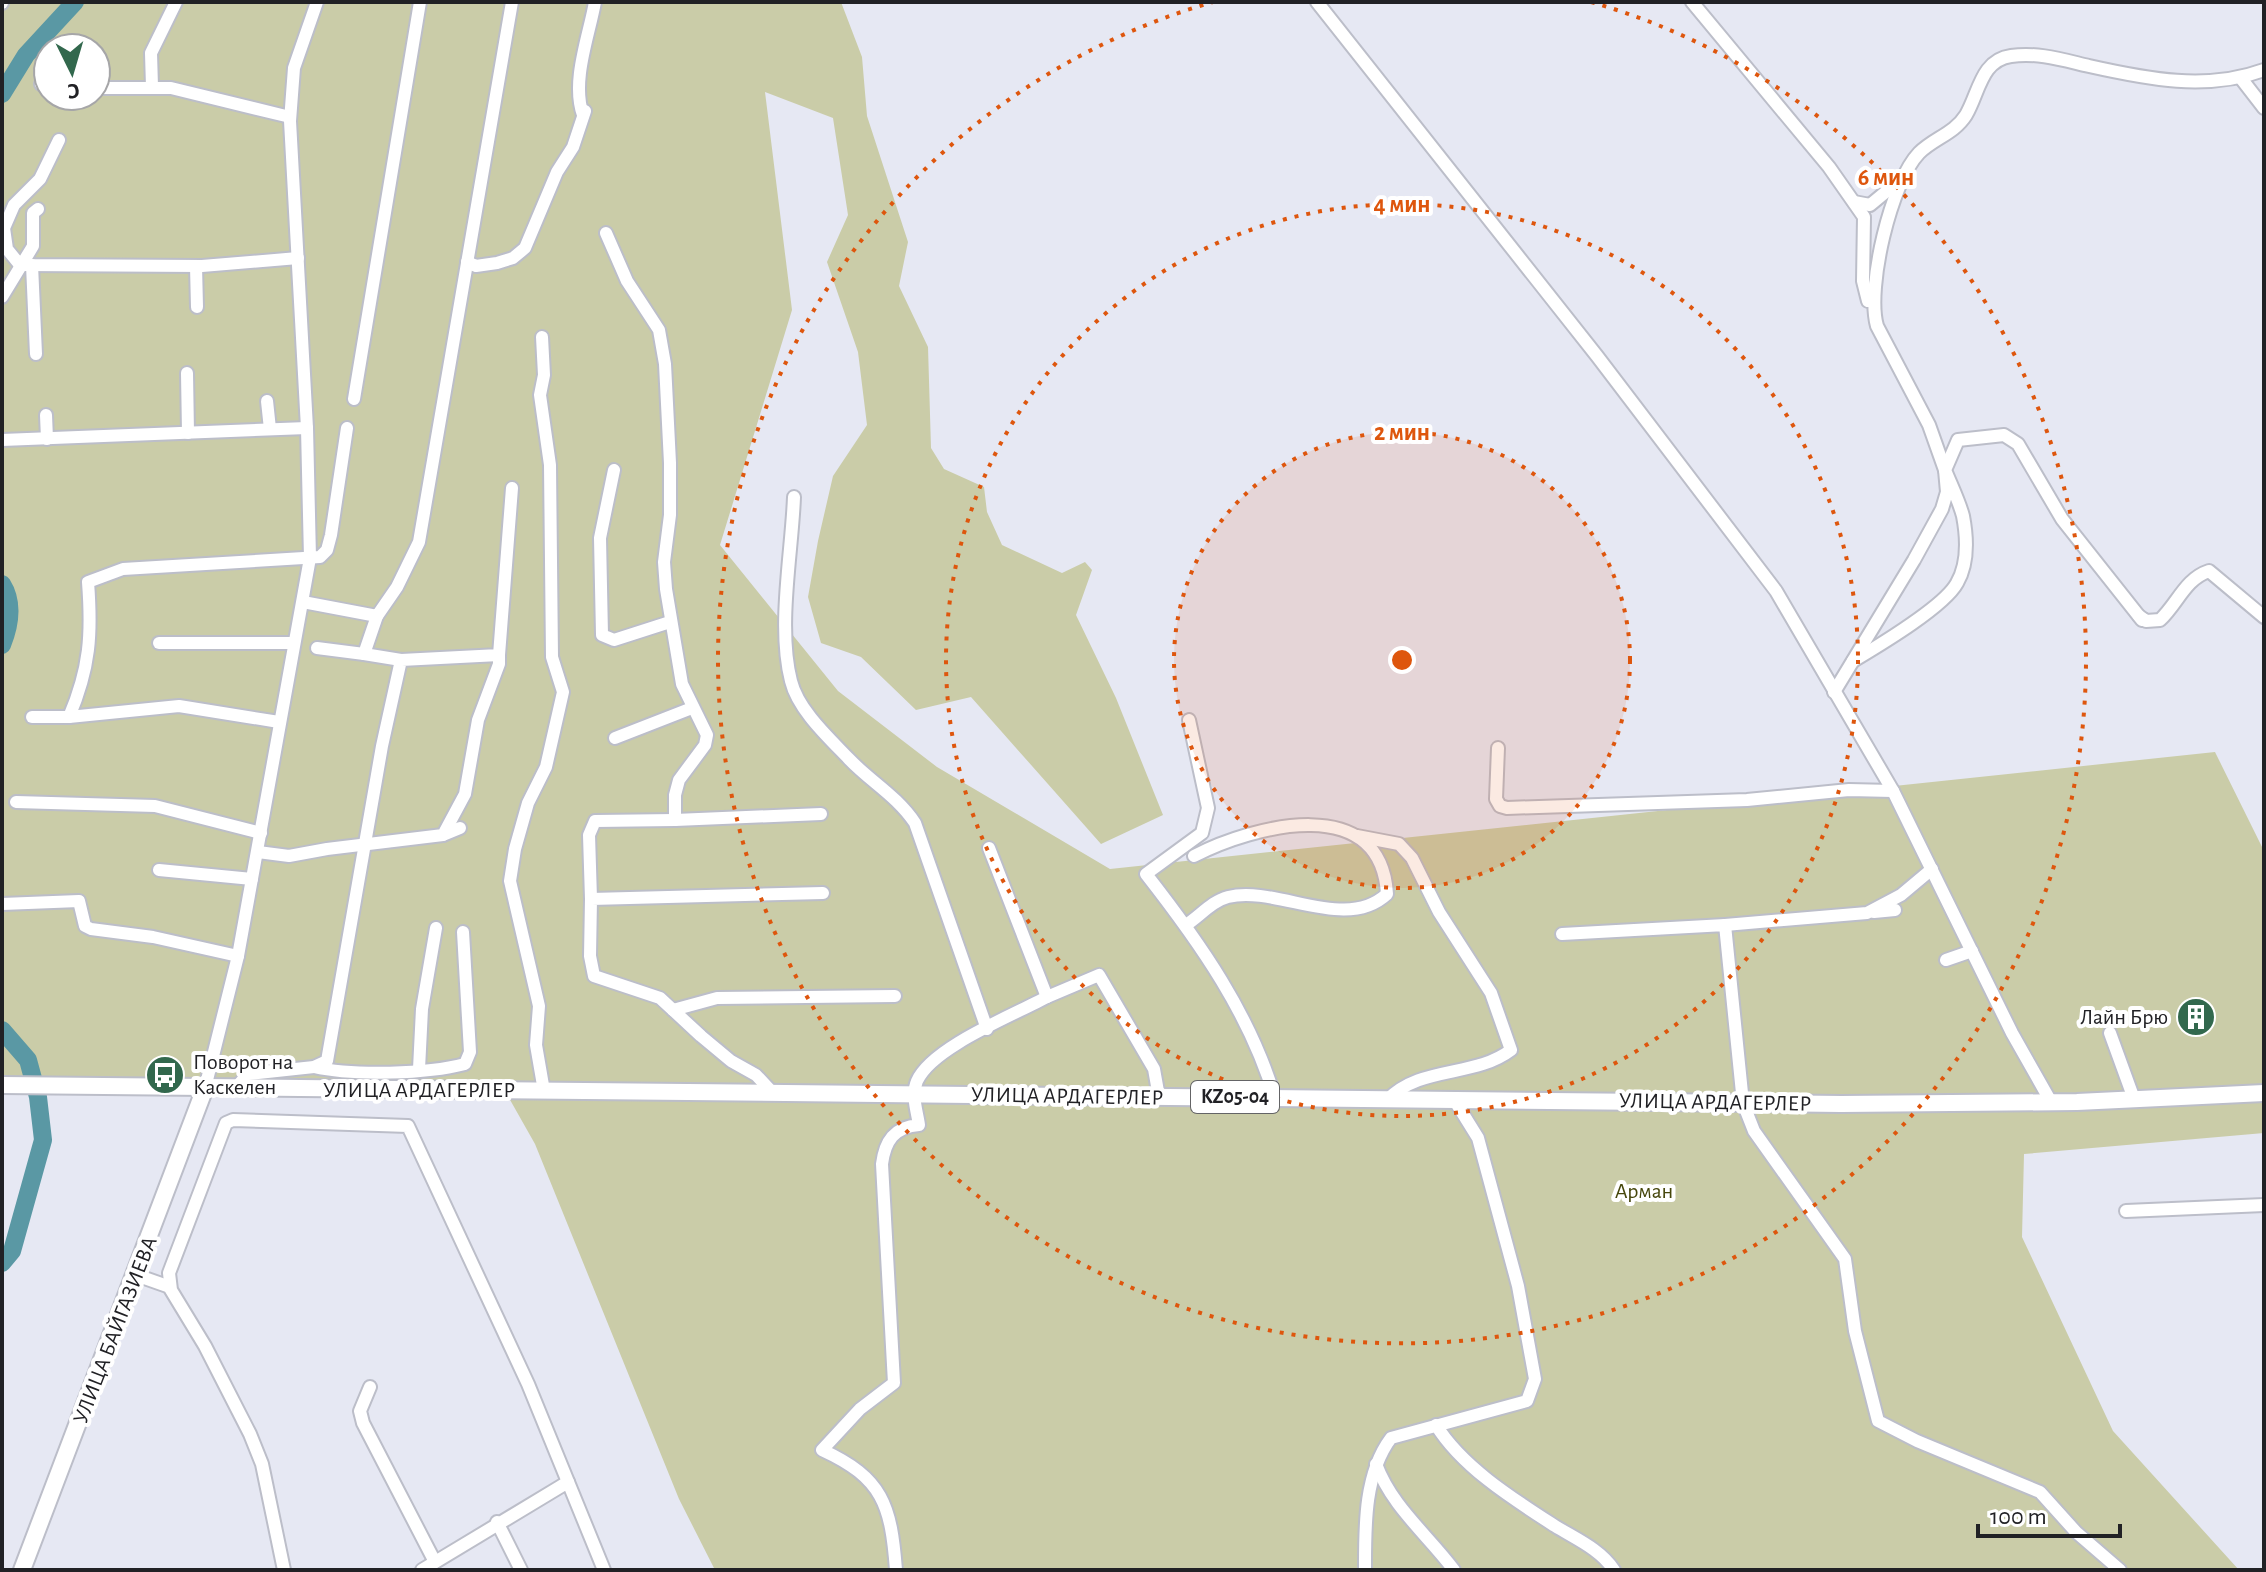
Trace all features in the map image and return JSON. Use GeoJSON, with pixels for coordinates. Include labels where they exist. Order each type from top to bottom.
{"type":"FeatureCollection","features":[{"type":"Feature","properties":{"kind":"main road","name":"KZ05-04"},"geometry":{"type":"LineString","coordinates":[[9,1085],[205,1088]]}},
{"type":"Feature","properties":{"kind":"main road","name":"УЛИЦА АРДАГЕРЛЕР"},"geometry":{"type":"LineString","coordinates":[[205,1088],[1743,1103],[2051,1102],[2264,1093]]}},
{"type":"Feature","properties":{"kind":"main road","name":"УЛИЦА БАЙГАЗИЕВА"},"geometry":{"type":"LineString","coordinates":[[22,1570],[205,1088]]}},
{"type":"Feature","properties":{"kind":"street"},"geometry":{"type":"LineString","coordinates":[[152,87],[151,53],[176,2]]}},
{"type":"Feature","properties":{"kind":"street"},"geometry":{"type":"LineString","coordinates":[[205,1088],[238,956],[310,558],[307,428],[290,117],[294,68],[317,2]]}},
{"type":"Feature","properties":{"kind":"street"},"geometry":{"type":"LineString","coordinates":[[354,399],[420,2]]}},
{"type":"Feature","properties":{"kind":"street"},"geometry":{"type":"LineString","coordinates":[[364,654],[377,616],[397,587],[419,542],[512,2]]}},
{"type":"Feature","properties":{"kind":"street"},"geometry":{"type":"LineString","coordinates":[[467,262],[476,266],[497,263],[513,258],[525,248],[557,172],[573,147],[584,113],[580,89],[586,35],[595,2]]}},
{"type":"Feature","properties":{"kind":"street"},"geometry":{"type":"LineString","coordinates":[[1317,2],[1703,492],[1776,591],[1893,791],[2012,1033],[2051,1102]]}},
{"type":"Feature","properties":{"kind":"street"},"geometry":{"type":"LineString","coordinates":[[1692,2],[1829,167],[1864,217],[1863,281],[1873,313],[1929,425],[1963,515],[1964,566],[1956,586],[1912,623],[1850,662]]}},
{"type":"Feature","properties":{"kind":"street"},"geometry":{"type":"LineString","coordinates":[[1854,202],[1870,205],[1901,179],[1918,154],[1952,132],[1965,116],[1991,63],[2001,58],[2050,56],[2176,81],[2240,77],[2264,70]]}},
{"type":"Feature","properties":{"kind":"street"},"geometry":{"type":"LineString","coordinates":[[2240,77],[2264,108]]}},
{"type":"Feature","properties":{"kind":"street"},"geometry":{"type":"LineString","coordinates":[[112,88],[171,88],[290,117]]}},
{"type":"Feature","properties":{"kind":"street"},"geometry":{"type":"LineString","coordinates":[[59,140],[40,179],[14,205],[4,228],[7,249],[26,265],[196,266],[298,258]]}},
{"type":"Feature","properties":{"kind":"street"},"geometry":{"type":"LineString","coordinates":[[1873,313],[1875,276],[1901,179]]}},
{"type":"Feature","properties":{"kind":"street"},"geometry":{"type":"LineString","coordinates":[[2,297],[26,265],[33,246],[33,213],[38,209]]}},
{"type":"Feature","properties":{"kind":"street"},"geometry":{"type":"LineString","coordinates":[[606,233],[627,281],[661,337],[669,435],[670,515],[664,562],[670,622],[682,684],[707,735],[705,745],[679,780],[675,795],[675,820]]}},
{"type":"Feature","properties":{"kind":"street"},"geometry":{"type":"LineString","coordinates":[[26,265],[36,354]]}},
{"type":"Feature","properties":{"kind":"street"},"geometry":{"type":"LineString","coordinates":[[196,266],[197,307]]}},
{"type":"Feature","properties":{"kind":"street"},"geometry":{"type":"LineString","coordinates":[[542,337],[544,375],[540,395],[550,465],[552,657],[563,692],[546,767],[528,803],[510,881],[539,1006],[536,1045],[544,1091]]}},
{"type":"Feature","properties":{"kind":"street"},"geometry":{"type":"LineString","coordinates":[[187,373],[188,433]]}},
{"type":"Feature","properties":{"kind":"street"},"geometry":{"type":"LineString","coordinates":[[267,401],[270,429]]}},
{"type":"Feature","properties":{"kind":"street"},"geometry":{"type":"LineString","coordinates":[[46,415],[47,439]]}},
{"type":"Feature","properties":{"kind":"street"},"geometry":{"type":"LineString","coordinates":[[2,440],[307,428]]}},
{"type":"Feature","properties":{"kind":"street"},"geometry":{"type":"LineString","coordinates":[[69,717],[87,670],[91,648],[88,582],[123,569],[320,557],[327,550],[347,428]]}},
{"type":"Feature","properties":{"kind":"street"},"geometry":{"type":"LineString","coordinates":[[1834,692],[1850,662],[1880,620],[1942,509],[1947,492],[1945,470],[1958,440],[2004,435],[2011,438],[2026,455],[2062,519],[2146,621],[2160,620],[2176,606],[2196,575],[2209,571],[2264,617]]}},
{"type":"Feature","properties":{"kind":"street"},"geometry":{"type":"LineString","coordinates":[[614,470],[600,538],[602,635],[614,640],[670,622]]}},
{"type":"Feature","properties":{"kind":"street"},"geometry":{"type":"LineString","coordinates":[[443,835],[465,794],[478,720],[491,692],[499,655],[512,488]]}},
{"type":"Feature","properties":{"kind":"street"},"geometry":{"type":"LineString","coordinates":[[794,497],[787,624],[791,680],[809,713],[850,760],[894,796],[915,823],[987,1029]]}},
{"type":"Feature","properties":{"kind":"street"},"geometry":{"type":"LineString","coordinates":[[303,602],[377,616]]}},
{"type":"Feature","properties":{"kind":"street"},"geometry":{"type":"LineString","coordinates":[[159,643],[294,643]]}},
{"type":"Feature","properties":{"kind":"street"},"geometry":{"type":"LineString","coordinates":[[317,648],[401,660],[499,655]]}},
{"type":"Feature","properties":{"kind":"street"},"geometry":{"type":"LineString","coordinates":[[235,1089],[248,1074],[314,1067],[327,1061],[364,845],[401,660]]}},
{"type":"Feature","properties":{"kind":"street"},"geometry":{"type":"LineString","coordinates":[[32,717],[69,717],[179,706],[279,722]]}},
{"type":"Feature","properties":{"kind":"street"},"geometry":{"type":"LineString","coordinates":[[615,738],[692,708]]}},
{"type":"Feature","properties":{"kind":"street"},"geometry":{"type":"LineString","coordinates":[[1189,720],[1208,808],[1205,821],[1196,839],[1146,874],[1186,925],[1245,1023],[1266,1067],[1275,1098]]}},
{"type":"Feature","properties":{"kind":"street"},"geometry":{"type":"LineString","coordinates":[[1498,748],[1496,799],[1500,806],[1507,808],[1747,800],[1849,790],[1893,791]]}},
{"type":"Feature","properties":{"kind":"street"},"geometry":{"type":"LineString","coordinates":[[16,802],[155,806],[261,833]]}},
{"type":"Feature","properties":{"kind":"street"},"geometry":{"type":"LineString","coordinates":[[773,1093],[756,1075],[731,1061],[649,991],[603,982],[594,976],[590,956],[589,835],[595,821],[821,814]]}},
{"type":"Feature","properties":{"kind":"street"},"geometry":{"type":"LineString","coordinates":[[1186,925],[1219,900],[1230,896],[1248,895],[1333,909],[1378,903],[1387,894],[1386,874],[1357,836],[1347,829],[1284,826],[1221,842],[1194,856]]}},
{"type":"Feature","properties":{"kind":"street"},"geometry":{"type":"LineString","coordinates":[[258,852],[309,855],[443,835],[460,828]]}},
{"type":"Feature","properties":{"kind":"street"},"geometry":{"type":"LineString","coordinates":[[1357,836],[1399,844],[1412,858],[1439,912],[1491,993],[1511,1050],[1499,1059],[1426,1076],[1399,1088],[1387,1100]]}},
{"type":"Feature","properties":{"kind":"street"},"geometry":{"type":"LineString","coordinates":[[989,848],[1047,997]]}},
{"type":"Feature","properties":{"kind":"street"},"geometry":{"type":"LineString","coordinates":[[1867,913],[1901,895],[1932,869]]}},
{"type":"Feature","properties":{"kind":"street"},"geometry":{"type":"LineString","coordinates":[[159,870],[252,879]]}},
{"type":"Feature","properties":{"kind":"street"},"geometry":{"type":"LineString","coordinates":[[591,899],[823,893]]}},
{"type":"Feature","properties":{"kind":"street"},"geometry":{"type":"LineString","coordinates":[[2,904],[79,901],[85,926],[91,929],[153,937],[238,956]]}},
{"type":"Feature","properties":{"kind":"street"},"geometry":{"type":"LineString","coordinates":[[1562,934],[1725,925],[1895,910]]}},
{"type":"Feature","properties":{"kind":"street"},"geometry":{"type":"LineString","coordinates":[[1725,925],[1743,1103],[1754,1131],[1845,1259],[1855,1331],[1878,1421],[1917,1441],[2040,1492],[2076,1532],[2120,1570]]}},
{"type":"Feature","properties":{"kind":"street"},"geometry":{"type":"LineString","coordinates":[[419,1069],[422,1009],[436,928]]}},
{"type":"Feature","properties":{"kind":"street"},"geometry":{"type":"LineString","coordinates":[[314,1067],[330,1071],[419,1069],[465,1064],[470,1052],[463,932]]}},
{"type":"Feature","properties":{"kind":"street"},"geometry":{"type":"LineString","coordinates":[[1946,960],[1972,951]]}},
{"type":"Feature","properties":{"kind":"street"},"geometry":{"type":"LineString","coordinates":[[896,1570],[890,1525],[879,1494],[868,1476],[822,1450],[860,1409],[894,1383],[882,1164],[889,1138],[907,1126],[919,1125],[914,1094],[916,1082],[928,1066],[987,1029],[1047,997],[1099,975],[1154,1069],[1159,1097]]}},
{"type":"Feature","properties":{"kind":"street"},"geometry":{"type":"LineString","coordinates":[[673,1010],[717,998],[895,996]]}},
{"type":"Feature","properties":{"kind":"street"},"geometry":{"type":"LineString","coordinates":[[2110,1033],[2134,1099]]}},
{"type":"Feature","properties":{"kind":"street"},"geometry":{"type":"LineString","coordinates":[[1365,1570],[1366,1521],[1376,1464],[1391,1438],[1527,1401],[1535,1379],[1518,1286],[1487,1167],[1478,1138],[1455,1101]]}},
{"type":"Feature","properties":{"kind":"street"},"geometry":{"type":"LineString","coordinates":[[284,1570],[262,1464],[250,1434],[170,1287],[169,1273],[226,1123],[233,1120],[408,1126],[497,1315],[604,1570]]}},
{"type":"Feature","properties":{"kind":"street"},"geometry":{"type":"LineString","coordinates":[[2126,1211],[2264,1205]]}},
{"type":"Feature","properties":{"kind":"street"},"geometry":{"type":"LineString","coordinates":[[136,1275],[170,1287]]}},
{"type":"Feature","properties":{"kind":"street"},"geometry":{"type":"LineString","coordinates":[[370,1387],[360,1411],[363,1423],[435,1562]]}},
{"type":"Feature","properties":{"kind":"street"},"geometry":{"type":"LineString","coordinates":[[1436,1425],[1457,1452],[1537,1514],[1593,1548],[1614,1570]]}},
{"type":"Feature","properties":{"kind":"street"},"geometry":{"type":"LineString","coordinates":[[1376,1464],[1396,1506],[1431,1540],[1454,1570]]}},
{"type":"Feature","properties":{"kind":"street"},"geometry":{"type":"LineString","coordinates":[[422,1570],[568,1482]]}},
{"type":"Feature","properties":{"kind":"street"},"geometry":{"type":"LineString","coordinates":[[497,1522],[521,1570]]}},
{"type":"Feature","properties":{"kind":"green space","name":"Арман"},"geometry":{"type":"Polygon","coordinates":[[[2,2],[841,2],[862,57],[867,116],[908,242],[899,286],[928,347],[931,448],[944,469],[984,487],[987,512],[1002,545],[1062,573],[1085,562],[1092,570],[1076,615],[1116,698],[1163,815],[1101,844],[971,697],[916,710],[861,657],[821,643],[808,597],[818,541],[833,476],[867,425],[858,352],[827,262],[848,215],[833,118],[765,92],[792,310],[720,545],[838,691],[937,767],[1110,869],[2215,752],[2264,851],[2264,1133],[2024,1154],[2022,1237],[2113,1431],[2239,1570],[715,1570],[679,1499],[535,1144],[505,1091],[2,1085],[2,2]]]}},
{"type":"Feature","properties":{"kind":"waterway"},"geometry":{"type":"LineString","coordinates":[[2,94],[26,55],[75,2]]}},
{"type":"Feature","properties":{"kind":"waterway"},"geometry":{"type":"LineString","coordinates":[[2,584],[10,614],[2,645]]}},
{"type":"Feature","properties":{"kind":"waterway"},"geometry":{"type":"LineString","coordinates":[[2,1030],[28,1060],[38,1097],[43,1140],[12,1251],[2,1263]]}},
{"type":"Feature","properties":{"kind":"place","name":"Лайн Брю"},"geometry":{"type":"Point","coordinates":[2196,1017]}},
{"type":"Feature","properties":{"kind":"place","name":"Поворот на Каскелен"},"geometry":{"type":"Point","coordinates":[165,1075]}}]}
